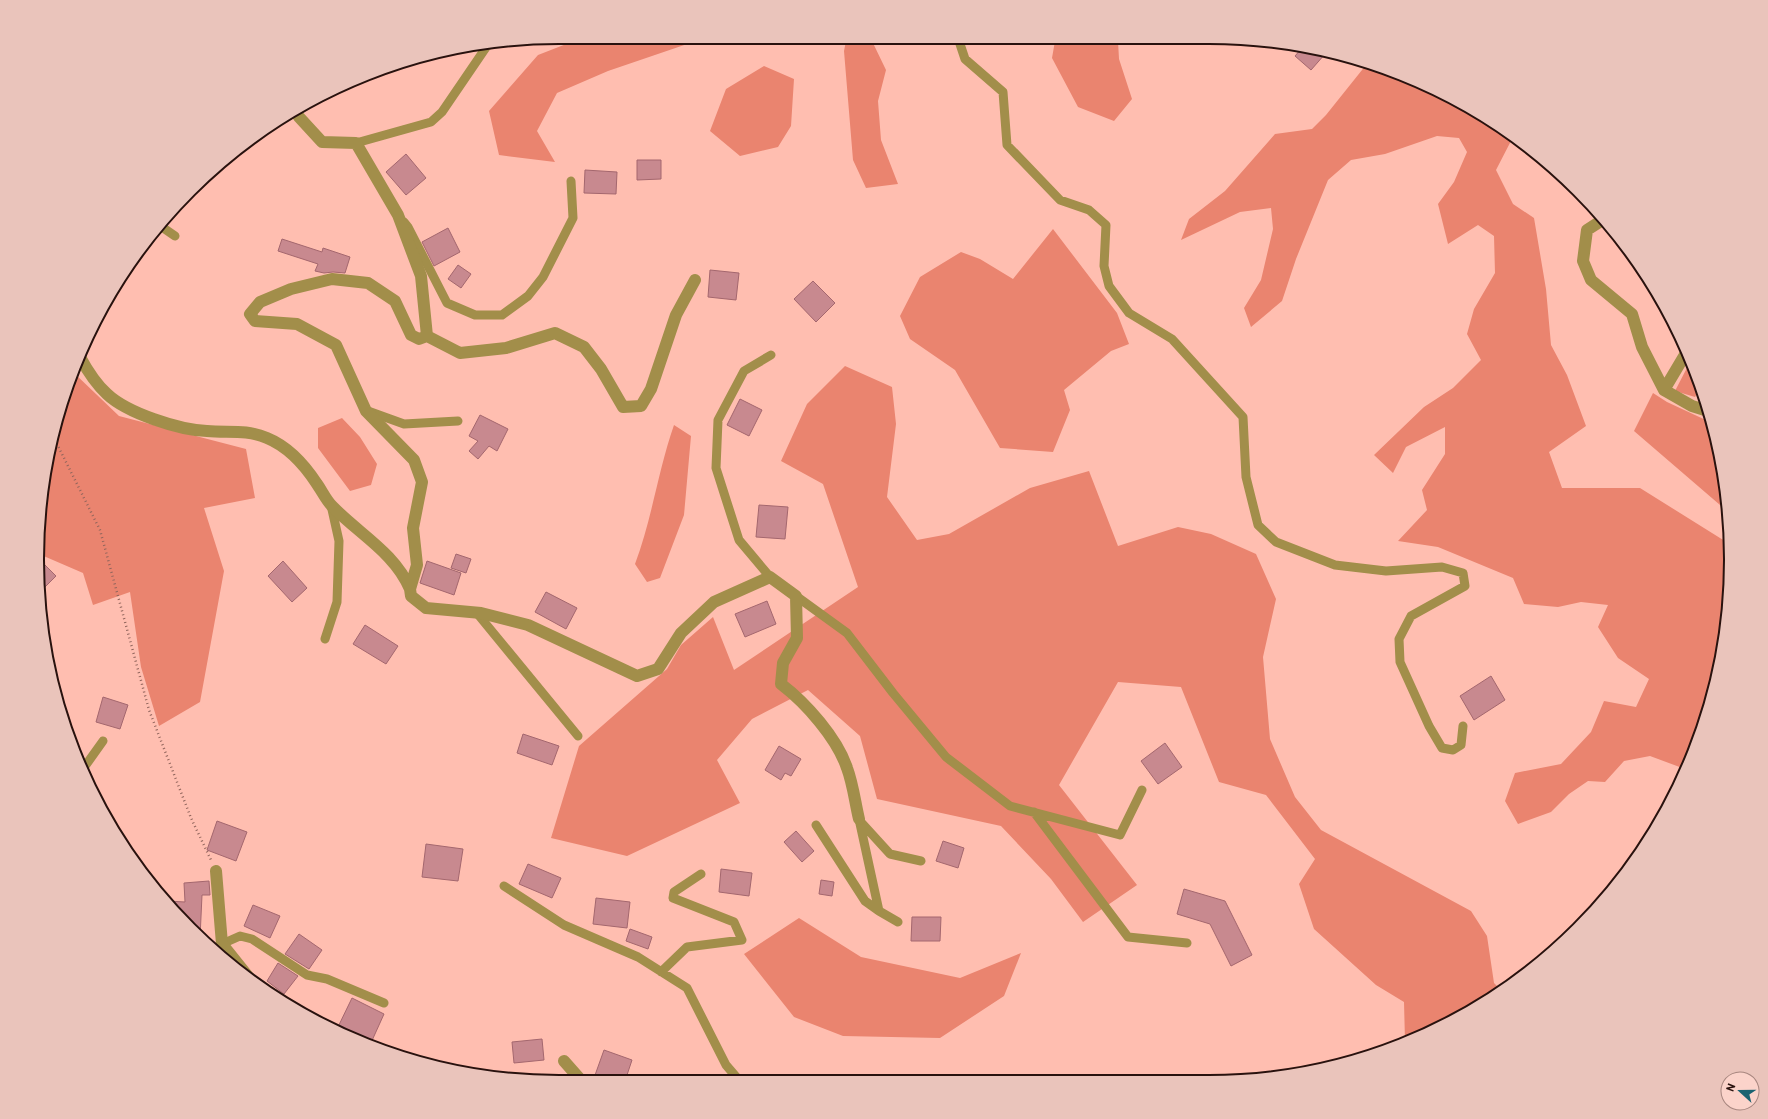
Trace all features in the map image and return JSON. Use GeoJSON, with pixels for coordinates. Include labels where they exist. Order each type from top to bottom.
{"type":"FeatureCollection","features":[{"type":"Feature","properties":{"kind":"street"},"geometry":{"type":"LineString","coordinates":[[298,115],[322,142],[356,143],[398,215],[421,276],[428,336]]}},
{"type":"Feature","properties":{"kind":"street"},"geometry":{"type":"LineString","coordinates":[[1598,223],[1587,230],[1583,261],[1591,280],[1632,314],[1642,347],[1664,390],[1692,406],[1701,409]]}},
{"type":"Feature","properties":{"kind":"street"},"geometry":{"type":"LineString","coordinates":[[410,589],[417,565],[412,528],[422,482],[414,460],[366,411],[336,345],[297,324],[255,321],[250,314],[260,302],[291,289],[332,279],[368,283],[395,301],[411,334],[419,339],[428,336],[460,353],[506,348],[555,334],[584,347],[601,369],[622,407],[641,406],[651,389],[676,315],[695,280]]}},
{"type":"Feature","properties":{"kind":"street"},"geometry":{"type":"LineString","coordinates":[[1664,390],[1683,358]]}},
{"type":"Feature","properties":{"kind":"street"},"geometry":{"type":"LineString","coordinates":[[83,362],[107,394],[124,406],[171,425],[207,431],[245,431],[267,438],[288,449],[307,468],[331,506],[391,558],[410,589],[412,596],[426,608],[476,612],[528,625],[637,676],[658,669],[680,633],[714,602],[770,577],[796,596],[797,638],[783,663],[781,684],[798,697],[827,731],[847,767],[859,819]]}},
{"type":"Feature","properties":{"kind":"street"},"geometry":{"type":"LineString","coordinates":[[216,871],[222,944],[232,957]]}},
{"type":"Feature","properties":{"kind":"street"},"geometry":{"type":"LineString","coordinates":[[564,1061],[576,1075]]}},
{"type":"Feature","properties":{"kind":"lane"},"geometry":{"type":"LineString","coordinates":[[960,44],[965,59],[1003,92],[1007,145],[1060,200],[1089,210],[1106,225],[1104,266],[1110,286],[1129,313],[1172,339],[1243,417],[1246,477],[1258,525],[1276,542],[1335,565],[1386,571],[1442,567],[1463,573],[1465,586],[1411,616],[1399,639],[1400,662],[1429,726],[1442,748],[1453,750],[1461,745],[1463,726]]}},
{"type":"Feature","properties":{"kind":"lane"},"geometry":{"type":"LineString","coordinates":[[356,143],[431,122],[442,112],[485,49]]}},
{"type":"Feature","properties":{"kind":"lane"},"geometry":{"type":"LineString","coordinates":[[398,215],[408,227],[447,303],[475,315],[502,316],[528,296],[543,277],[573,218],[571,181]]}},
{"type":"Feature","properties":{"kind":"lane"},"geometry":{"type":"LineString","coordinates":[[165,229],[175,236]]}},
{"type":"Feature","properties":{"kind":"lane"},"geometry":{"type":"LineString","coordinates":[[770,577],[739,540],[716,468],[718,420],[744,371],[771,356]]}},
{"type":"Feature","properties":{"kind":"lane"},"geometry":{"type":"LineString","coordinates":[[366,411],[404,424],[458,421]]}},
{"type":"Feature","properties":{"kind":"lane"},"geometry":{"type":"LineString","coordinates":[[325,640],[338,602],[339,541],[331,506]]}},
{"type":"Feature","properties":{"kind":"lane"},"geometry":{"type":"LineString","coordinates":[[796,596],[847,633],[893,693],[946,757],[1010,806],[1120,835],[1142,790]]}},
{"type":"Feature","properties":{"kind":"lane"},"geometry":{"type":"LineString","coordinates":[[476,612],[578,736]]}},
{"type":"Feature","properties":{"kind":"lane"},"geometry":{"type":"LineString","coordinates":[[86,764],[103,741]]}},
{"type":"Feature","properties":{"kind":"lane"},"geometry":{"type":"LineString","coordinates":[[1034,812],[1128,937],[1187,942]]}},
{"type":"Feature","properties":{"kind":"lane"},"geometry":{"type":"LineString","coordinates":[[859,819],[890,854],[921,861]]}},
{"type":"Feature","properties":{"kind":"lane"},"geometry":{"type":"LineString","coordinates":[[859,819],[879,911]]}},
{"type":"Feature","properties":{"kind":"lane"},"geometry":{"type":"LineString","coordinates":[[816,825],[865,901],[898,922]]}},
{"type":"Feature","properties":{"kind":"lane"},"geometry":{"type":"LineString","coordinates":[[661,972],[687,947],[742,940],[734,922],[672,898],[674,892],[701,874]]}},
{"type":"Feature","properties":{"kind":"lane"},"geometry":{"type":"LineString","coordinates":[[504,886],[564,925],[638,958],[687,988],[726,1065],[735,1075]]}},
{"type":"Feature","properties":{"kind":"lane"},"geometry":{"type":"LineString","coordinates":[[222,944],[240,936],[252,939],[307,975],[327,979],[384,1003]]}},
{"type":"Feature","properties":{"kind":"path"},"geometry":{"type":"LineString","coordinates":[[57,445],[100,530],[149,710],[191,818],[216,871]]}},
{"type":"Feature","properties":{"kind":"shaded area"},"geometry":{"type":"Polygon","coordinates":[[[566,44],[687,44],[608,71],[557,93],[537,131],[555,162],[499,155],[489,111],[538,55],[566,44]]]}},
{"type":"Feature","properties":{"kind":"shaded area"},"geometry":{"type":"Polygon","coordinates":[[[845,44],[873,44],[886,70],[878,101],[881,140],[898,184],[866,188],[853,160],[844,51],[845,44]]]}},
{"type":"Feature","properties":{"kind":"shaded area"},"geometry":{"type":"Polygon","coordinates":[[[1054,44],[1118,44],[1119,59],[1132,99],[1114,121],[1078,107],[1052,58],[1054,44]]]}},
{"type":"Feature","properties":{"kind":"shaded area"},"geometry":{"type":"Polygon","coordinates":[[[764,66],[794,79],[791,126],[778,147],[740,156],[710,131],[726,89],[764,66]]]}},
{"type":"Feature","properties":{"kind":"shaded area"},"geometry":{"type":"Polygon","coordinates":[[[1364,68],[1406,83],[1436,97],[1466,113],[1510,142],[1496,170],[1513,204],[1534,218],[1546,289],[1551,345],[1567,375],[1586,426],[1549,452],[1562,488],[1640,488],[1723,540],[1723,593],[1720,627],[1714,660],[1697,725],[1680,767],[1650,756],[1624,761],[1605,782],[1588,781],[1569,794],[1551,812],[1518,824],[1505,801],[1515,773],[1561,764],[1591,732],[1604,701],[1636,707],[1649,679],[1618,658],[1598,627],[1608,605],[1581,602],[1558,607],[1524,604],[1513,578],[1438,547],[1398,541],[1427,510],[1422,490],[1445,454],[1445,427],[1406,447],[1393,473],[1374,455],[1424,407],[1453,388],[1481,360],[1467,334],[1474,309],[1495,273],[1494,236],[1478,225],[1448,244],[1438,204],[1454,182],[1467,152],[1459,138],[1437,136],[1385,154],[1351,160],[1328,180],[1296,259],[1282,301],[1251,327],[1244,308],[1261,280],[1273,229],[1271,208],[1240,212],[1181,240],[1189,219],[1225,191],[1275,134],[1312,129],[1326,115],[1364,68]]]}},
{"type":"Feature","properties":{"kind":"shaded area"},"geometry":{"type":"Polygon","coordinates":[[[1053,229],[1117,313],[1129,344],[1111,351],[1064,390],[1070,410],[1053,452],[1000,448],[955,370],[910,339],[900,316],[920,277],[961,252],[980,259],[1013,279],[1053,229]]]}},
{"type":"Feature","properties":{"kind":"shaded area"},"geometry":{"type":"Polygon","coordinates":[[[845,366],[892,387],[896,424],[887,497],[917,540],[949,534],[1030,488],[1089,471],[1118,546],[1178,527],[1211,534],[1256,554],[1276,599],[1263,657],[1270,739],[1295,797],[1321,830],[1471,911],[1487,936],[1494,983],[1497,986],[1466,1006],[1405,1036],[1404,1002],[1376,985],[1314,929],[1299,884],[1315,859],[1266,795],[1219,782],[1181,687],[1118,682],[1059,785],[1137,885],[1083,922],[1051,879],[1001,826],[877,799],[860,736],[808,690],[752,719],[717,760],[740,803],[627,856],[551,838],[579,746],[667,669],[681,645],[713,617],[734,670],[858,587],[823,484],[781,461],[807,404],[845,366]]]}},
{"type":"Feature","properties":{"kind":"shaded area"},"geometry":{"type":"Polygon","coordinates":[[[1687,368],[1697,394],[1695,397],[1675,391],[1687,368]]]}},
{"type":"Feature","properties":{"kind":"shaded area"},"geometry":{"type":"Polygon","coordinates":[[[78,376],[119,416],[246,449],[255,498],[204,508],[224,571],[200,702],[159,726],[141,667],[130,592],[93,605],[83,573],[44,556],[48,492],[54,459],[71,394],[78,376]]]}},
{"type":"Feature","properties":{"kind":"shaded area"},"geometry":{"type":"Polygon","coordinates":[[[1653,393],[1667,402],[1704,419],[1714,459],[1721,506],[1634,431],[1653,393]]]}},
{"type":"Feature","properties":{"kind":"shaded area"},"geometry":{"type":"Polygon","coordinates":[[[342,418],[360,437],[377,464],[371,485],[350,491],[318,448],[318,428],[342,418]]]}},
{"type":"Feature","properties":{"kind":"shaded area"},"geometry":{"type":"Polygon","coordinates":[[[674,425],[691,436],[684,515],[660,578],[647,582],[635,564],[646,530],[668,442],[674,425]]]}},
{"type":"Feature","properties":{"kind":"shaded area"},"geometry":{"type":"Polygon","coordinates":[[[799,918],[861,957],[960,978],[1021,953],[1004,996],[940,1038],[843,1036],[794,1017],[744,954],[799,918]]]}},
{"type":"Feature","properties":{"kind":"building"},"geometry":{"type":"Polygon","coordinates":[[[1298,52],[1322,57],[1311,70],[1295,56],[1298,52]]]}},
{"type":"Feature","properties":{"kind":"building"},"geometry":{"type":"Polygon","coordinates":[[[406,154],[426,178],[406,195],[386,172],[406,154]]]}},
{"type":"Feature","properties":{"kind":"building"},"geometry":{"type":"Polygon","coordinates":[[[637,160],[661,160],[661,179],[637,180],[637,160]]]}},
{"type":"Feature","properties":{"kind":"building"},"geometry":{"type":"Polygon","coordinates":[[[585,170],[617,172],[616,194],[584,193],[585,170]]]}},
{"type":"Feature","properties":{"kind":"building"},"geometry":{"type":"Polygon","coordinates":[[[448,228],[460,252],[434,266],[422,242],[448,228]]]}},
{"type":"Feature","properties":{"kind":"building"},"geometry":{"type":"Polygon","coordinates":[[[282,239],[322,252],[323,248],[350,257],[345,273],[324,273],[315,271],[318,264],[278,251],[282,239]]]}},
{"type":"Feature","properties":{"kind":"building"},"geometry":{"type":"Polygon","coordinates":[[[458,265],[471,274],[461,288],[448,279],[458,265]]]}},
{"type":"Feature","properties":{"kind":"building"},"geometry":{"type":"Polygon","coordinates":[[[710,270],[739,273],[736,300],[708,297],[710,270]]]}},
{"type":"Feature","properties":{"kind":"building"},"geometry":{"type":"Polygon","coordinates":[[[813,281],[835,303],[816,322],[794,299],[813,281]]]}},
{"type":"Feature","properties":{"kind":"building"},"geometry":{"type":"Polygon","coordinates":[[[740,399],[762,410],[749,436],[727,425],[740,399]]]}},
{"type":"Feature","properties":{"kind":"building"},"geometry":{"type":"Polygon","coordinates":[[[480,415],[508,429],[497,451],[489,446],[478,459],[469,451],[478,441],[469,436],[480,415]]]}},
{"type":"Feature","properties":{"kind":"building"},"geometry":{"type":"Polygon","coordinates":[[[759,505],[788,507],[785,539],[756,537],[759,505]]]}},
{"type":"Feature","properties":{"kind":"building"},"geometry":{"type":"Polygon","coordinates":[[[456,554],[471,559],[466,573],[451,568],[456,554]]]}},
{"type":"Feature","properties":{"kind":"building"},"geometry":{"type":"Polygon","coordinates":[[[283,561],[307,588],[292,602],[268,576],[283,561]]]}},
{"type":"Feature","properties":{"kind":"building"},"geometry":{"type":"Polygon","coordinates":[[[427,561],[461,573],[454,595],[420,583],[427,561]]]}},
{"type":"Feature","properties":{"kind":"building"},"geometry":{"type":"Polygon","coordinates":[[[44,564],[56,576],[45,587],[44,564]]]}},
{"type":"Feature","properties":{"kind":"building"},"geometry":{"type":"Polygon","coordinates":[[[546,592],[577,608],[566,629],[535,612],[546,592]]]}},
{"type":"Feature","properties":{"kind":"building"},"geometry":{"type":"Polygon","coordinates":[[[767,601],[776,624],[745,637],[735,614],[767,601]]]}},
{"type":"Feature","properties":{"kind":"building"},"geometry":{"type":"Polygon","coordinates":[[[365,625],[398,646],[386,664],[353,644],[365,625]]]}},
{"type":"Feature","properties":{"kind":"building"},"geometry":{"type":"Polygon","coordinates":[[[1491,676],[1505,700],[1474,720],[1460,696],[1491,676]]]}},
{"type":"Feature","properties":{"kind":"building"},"geometry":{"type":"Polygon","coordinates":[[[103,697],[128,705],[120,729],[96,722],[103,697]]]}},
{"type":"Feature","properties":{"kind":"building"},"geometry":{"type":"Polygon","coordinates":[[[523,734],[559,746],[552,765],[517,753],[523,734]]]}},
{"type":"Feature","properties":{"kind":"building"},"geometry":{"type":"Polygon","coordinates":[[[1165,743],[1182,767],[1158,784],[1141,761],[1165,743]]]}},
{"type":"Feature","properties":{"kind":"building"},"geometry":{"type":"Polygon","coordinates":[[[779,746],[801,759],[791,776],[785,773],[781,780],[765,770],[779,746]]]}},
{"type":"Feature","properties":{"kind":"building"},"geometry":{"type":"Polygon","coordinates":[[[217,821],[247,832],[236,861],[207,850],[217,821]]]}},
{"type":"Feature","properties":{"kind":"building"},"geometry":{"type":"Polygon","coordinates":[[[796,831],[814,851],[802,862],[784,842],[796,831]]]}},
{"type":"Feature","properties":{"kind":"building"},"geometry":{"type":"Polygon","coordinates":[[[943,841],[964,848],[958,868],[936,861],[943,841]]]}},
{"type":"Feature","properties":{"kind":"building"},"geometry":{"type":"Polygon","coordinates":[[[426,844],[463,849],[458,881],[422,877],[426,844]]]}},
{"type":"Feature","properties":{"kind":"building"},"geometry":{"type":"Polygon","coordinates":[[[528,864],[561,878],[552,898],[519,884],[528,864]]]}},
{"type":"Feature","properties":{"kind":"building"},"geometry":{"type":"Polygon","coordinates":[[[721,869],[752,873],[749,896],[719,892],[721,869]]]}},
{"type":"Feature","properties":{"kind":"building"},"geometry":{"type":"Polygon","coordinates":[[[821,880],[834,882],[832,896],[819,894],[821,880]]]}},
{"type":"Feature","properties":{"kind":"building"},"geometry":{"type":"Polygon","coordinates":[[[209,881],[210,895],[202,895],[200,929],[174,901],[185,902],[184,883],[209,881]]]}},
{"type":"Feature","properties":{"kind":"building"},"geometry":{"type":"Polygon","coordinates":[[[1184,889],[1225,901],[1252,955],[1231,966],[1210,924],[1177,914],[1184,889]]]}},
{"type":"Feature","properties":{"kind":"building"},"geometry":{"type":"Polygon","coordinates":[[[596,898],[630,902],[627,928],[593,924],[596,898]]]}},
{"type":"Feature","properties":{"kind":"building"},"geometry":{"type":"Polygon","coordinates":[[[253,905],[280,916],[270,938],[244,926],[253,905]]]}},
{"type":"Feature","properties":{"kind":"building"},"geometry":{"type":"Polygon","coordinates":[[[912,917],[941,917],[940,941],[911,941],[912,917]]]}},
{"type":"Feature","properties":{"kind":"building"},"geometry":{"type":"Polygon","coordinates":[[[630,929],[652,937],[648,949],[626,941],[630,929]]]}},
{"type":"Feature","properties":{"kind":"building"},"geometry":{"type":"Polygon","coordinates":[[[299,934],[322,950],[309,969],[285,954],[299,934]]]}},
{"type":"Feature","properties":{"kind":"building"},"geometry":{"type":"Polygon","coordinates":[[[278,963],[298,976],[284,994],[267,981],[278,963]]]}},
{"type":"Feature","properties":{"kind":"building"},"geometry":{"type":"Polygon","coordinates":[[[352,998],[384,1014],[372,1040],[339,1025],[352,998]]]}},
{"type":"Feature","properties":{"kind":"building"},"geometry":{"type":"Polygon","coordinates":[[[542,1039],[544,1060],[514,1063],[512,1042],[542,1039]]]}},
{"type":"Feature","properties":{"kind":"building"},"geometry":{"type":"Polygon","coordinates":[[[604,1050],[632,1060],[627,1075],[595,1075],[604,1050]]]}}]}
